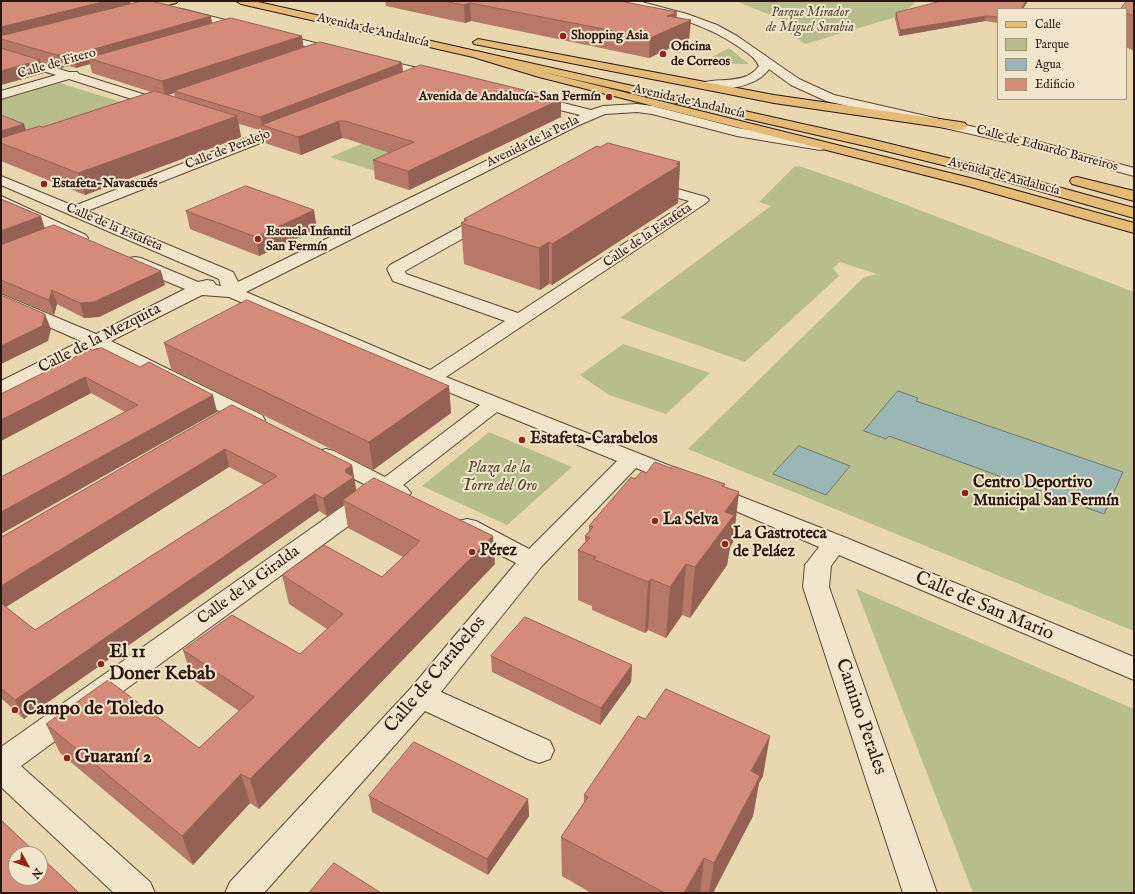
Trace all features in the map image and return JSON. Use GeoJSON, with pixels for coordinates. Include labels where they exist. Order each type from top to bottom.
{"type":"FeatureCollection","features":[{"type":"Feature","properties":{"kind":"main road"},"geometry":{"type":"LineString","coordinates":[[140,1],[156,5],[173,1]]}},
{"type":"Feature","properties":{"kind":"main road","name":"Avenida de Andalucía"},"geometry":{"type":"LineString","coordinates":[[241,1],[870,143],[988,172],[1134,213]]}},
{"type":"Feature","properties":{"kind":"main road","name":"Avenida de Andalucía"},"geometry":{"type":"LineString","coordinates":[[470,40],[921,143]]}},
{"type":"Feature","properties":{"kind":"main road"},"geometry":{"type":"LineString","coordinates":[[508,49],[790,101],[960,126]]}},
{"type":"Feature","properties":{"kind":"main road"},"geometry":{"type":"LineString","coordinates":[[476,54],[543,75],[1014,194],[1134,228]]}},
{"type":"Feature","properties":{"kind":"main road","name":"Avenida de Andalucía"},"geometry":{"type":"LineString","coordinates":[[1061,177],[1134,196]]}},
{"type":"Feature","properties":{"kind":"street"},"geometry":{"type":"LineString","coordinates":[[627,1],[683,16],[713,27],[733,38],[760,57],[765,66],[763,71],[753,78],[741,82],[709,85]]}},
{"type":"Feature","properties":{"kind":"street"},"geometry":{"type":"LineString","coordinates":[[135,11],[156,5],[346,54]]}},
{"type":"Feature","properties":{"kind":"street"},"geometry":{"type":"LineString","coordinates":[[213,33],[236,26]]}},
{"type":"Feature","properties":{"kind":"street"},"geometry":{"type":"LineString","coordinates":[[3,48],[70,75],[157,103],[175,104]]}},
{"type":"Feature","properties":{"kind":"street"},"geometry":{"type":"LineString","coordinates":[[304,55],[323,49]]}},
{"type":"Feature","properties":{"kind":"street","name":"Calle de Eduardo Barreiros"},"geometry":{"type":"LineString","coordinates":[[760,57],[795,82],[830,98],[866,107],[960,126],[1134,172]]}},
{"type":"Feature","properties":{"kind":"street"},"geometry":{"type":"LineString","coordinates":[[362,58],[448,78]]}},
{"type":"Feature","properties":{"kind":"street","name":"Calle de Fitero"},"geometry":{"type":"LineString","coordinates":[[1,95],[85,71]]}},
{"type":"Feature","properties":{"kind":"street"},"geometry":{"type":"LineString","coordinates":[[408,81],[428,73]]}},
{"type":"Feature","properties":{"kind":"street","name":"Avenida de la Perla"},"geometry":{"type":"LineString","coordinates":[[518,96],[591,114]]}},
{"type":"Feature","properties":{"kind":"street"},"geometry":{"type":"LineString","coordinates":[[135,111],[157,103]]}},
{"type":"Feature","properties":{"kind":"street"},"geometry":{"type":"LineString","coordinates":[[591,114],[603,110],[624,107],[648,109],[737,132],[822,146]]}},
{"type":"Feature","properties":{"kind":"street","name":"Avenida de la Perla"},"geometry":{"type":"LineString","coordinates":[[229,284],[591,114]]}},
{"type":"Feature","properties":{"kind":"street","name":"Calle de Peralejo"},"geometry":{"type":"LineString","coordinates":[[74,211],[306,120]]}},
{"type":"Feature","properties":{"kind":"street"},"geometry":{"type":"LineString","coordinates":[[248,132],[262,137]]}},
{"type":"Feature","properties":{"kind":"street","name":"Calle de la Estafeta"},"geometry":{"type":"LineString","coordinates":[[1,180],[74,211],[431,378],[835,543]]}},
{"type":"Feature","properties":{"kind":"street","name":"Calle de la Estafeta"},"geometry":{"type":"LineString","coordinates":[[431,378],[701,200],[633,181]]}},
{"type":"Feature","properties":{"kind":"street","name":"Calle de la Estafeta"},"geometry":{"type":"LineString","coordinates":[[1,202],[91,243]]}},
{"type":"Feature","properties":{"kind":"street"},"geometry":{"type":"LineString","coordinates":[[500,211],[396,269],[399,276],[521,320]]}},
{"type":"Feature","properties":{"kind":"street"},"geometry":{"type":"LineString","coordinates":[[42,238],[62,230]]}},
{"type":"Feature","properties":{"kind":"street","name":"Calle de la Estafeta"},"geometry":{"type":"LineString","coordinates":[[120,255],[199,290]]}},
{"type":"Feature","properties":{"kind":"street"},"geometry":{"type":"LineString","coordinates":[[199,290],[229,284]]}},
{"type":"Feature","properties":{"kind":"street","name":"Calle de la Mezquita"},"geometry":{"type":"LineString","coordinates":[[1,389],[199,290]]}},
{"type":"Feature","properties":{"kind":"street"},"geometry":{"type":"LineString","coordinates":[[2,300],[97,341],[271,428]]}},
{"type":"Feature","properties":{"kind":"street","name":"Calle de la Giralda"},"geometry":{"type":"LineString","coordinates":[[1,766],[387,486],[495,404]]}},
{"type":"Feature","properties":{"kind":"street"},"geometry":{"type":"LineString","coordinates":[[216,423],[236,411]]}},
{"type":"Feature","properties":{"kind":"street"},"geometry":{"type":"LineString","coordinates":[[312,449],[415,501]]}},
{"type":"Feature","properties":{"kind":"street","name":"Calle de Carabelos"},"geometry":{"type":"LineString","coordinates":[[242,893],[421,696],[532,560],[632,459]]}},
{"type":"Feature","properties":{"kind":"street"},"geometry":{"type":"LineString","coordinates":[[449,518],[532,560]]}},
{"type":"Feature","properties":{"kind":"street","name":"Calle de San Mario"},"geometry":{"type":"LineString","coordinates":[[835,543],[1134,669]]}},
{"type":"Feature","properties":{"kind":"street","name":"Camino Perales"},"geometry":{"type":"LineString","coordinates":[[835,543],[818,566],[816,587],[920,893]]}},
{"type":"Feature","properties":{"kind":"street"},"geometry":{"type":"LineString","coordinates":[[421,696],[539,750]]}},
{"type":"Feature","properties":{"kind":"street"},"geometry":{"type":"LineString","coordinates":[[1,766],[138,893]]}},
{"type":"Feature","properties":{"kind":"green space","name":"Parque Mirador de Miguel Sarabia"},"geometry":{"type":"Polygon","coordinates":[[[735,1],[916,1],[904,13],[896,17],[805,44],[785,30],[790,25],[788,22],[735,1]]]}},
{"type":"Feature","properties":{"kind":"green space"},"geometry":{"type":"Polygon","coordinates":[[[729,48],[749,64],[698,64],[729,48]]]}},
{"type":"Feature","properties":{"kind":"green space"},"geometry":{"type":"Polygon","coordinates":[[[60,83],[131,105],[34,136],[1,124],[1,100],[60,83]]]}},
{"type":"Feature","properties":{"kind":"green space"},"geometry":{"type":"Polygon","coordinates":[[[388,133],[432,146],[375,171],[330,157],[388,133]]]}},
{"type":"Feature","properties":{"kind":"green space","name":"Centro Deportivo Municipal San Fermín"},"geometry":{"type":"Polygon","coordinates":[[[795,166],[854,185],[1134,292],[1134,631],[688,449],[864,277],[877,274],[840,262],[833,268],[839,276],[745,362],[620,318],[771,206],[759,202],[795,166]]]}},
{"type":"Feature","properties":{"kind":"green space"},"geometry":{"type":"Polygon","coordinates":[[[623,344],[710,373],[666,414],[609,395],[580,375],[623,344]]]}},
{"type":"Feature","properties":{"kind":"green space","name":"Plaza de la Torre del Oro"},"geometry":{"type":"Polygon","coordinates":[[[489,432],[572,467],[507,525],[422,486],[489,432]]]}},
{"type":"Feature","properties":{"kind":"green space"},"geometry":{"type":"Polygon","coordinates":[[[856,589],[1134,709],[1134,893],[973,893],[856,589]]]}},
{"type":"Feature","properties":{"kind":"water"},"geometry":{"type":"Polygon","coordinates":[[[898,391],[918,398],[916,401],[1123,472],[1104,514],[889,436],[886,439],[864,431],[898,391]]]}},
{"type":"Feature","properties":{"kind":"water"},"geometry":{"type":"Polygon","coordinates":[[[799,446],[850,466],[826,495],[773,474],[799,446]]]}},
{"type":"Feature","properties":{"kind":"building"},"geometry":{"type":"Polygon","coordinates":[[[1,1],[106,1],[1,27],[1,1]]]}},
{"type":"Feature","properties":{"kind":"building"},"geometry":{"type":"Polygon","coordinates":[[[142,1],[151,1],[211,16],[73,55],[66,53],[57,55],[1,39],[1,36],[142,1]]]}},
{"type":"Feature","properties":{"kind":"building"},"geometry":{"type":"Polygon","coordinates":[[[444,1],[620,1],[677,12],[667,16],[691,20],[650,38],[470,3],[464,5],[444,1]]]}},
{"type":"Feature","properties":{"kind":"building"},"geometry":{"type":"Polygon","coordinates":[[[942,1],[1026,1],[1022,8],[997,8],[997,17],[986,16],[900,30],[896,13],[942,1]]]}},
{"type":"Feature","properties":{"kind":"building"},"geometry":{"type":"Polygon","coordinates":[[[1127,1],[1134,1],[1134,16],[1127,13],[1127,8],[1122,8],[1127,1]]]}},
{"type":"Feature","properties":{"kind":"building"},"geometry":{"type":"Polygon","coordinates":[[[231,18],[302,36],[162,81],[88,58],[231,18]]]}},
{"type":"Feature","properties":{"kind":"building"},"geometry":{"type":"Polygon","coordinates":[[[320,42],[402,63],[260,117],[174,91],[320,42]]]}},
{"type":"Feature","properties":{"kind":"building"},"geometry":{"type":"Polygon","coordinates":[[[1,48],[40,60],[1,71],[1,48]]]}},
{"type":"Feature","properties":{"kind":"building"},"geometry":{"type":"Polygon","coordinates":[[[421,65],[561,99],[408,171],[373,160],[414,142],[345,121],[339,121],[298,137],[262,125],[421,65]]]}},
{"type":"Feature","properties":{"kind":"building"},"geometry":{"type":"Polygon","coordinates":[[[155,91],[237,116],[78,173],[1,143],[1,138],[40,126],[42,127],[155,91]]]}},
{"type":"Feature","properties":{"kind":"building"},"geometry":{"type":"Polygon","coordinates":[[[1,115],[24,124],[1,131],[1,115]]]}},
{"type":"Feature","properties":{"kind":"building"},"geometry":{"type":"Polygon","coordinates":[[[608,143],[680,162],[676,164],[680,165],[552,244],[549,242],[539,248],[461,223],[467,220],[464,219],[597,146],[600,147],[608,143]]]}},
{"type":"Feature","properties":{"kind":"building"},"geometry":{"type":"Polygon","coordinates":[[[246,186],[314,210],[256,237],[186,211],[246,186]]]}},
{"type":"Feature","properties":{"kind":"building"},"geometry":{"type":"Polygon","coordinates":[[[1,199],[41,216],[1,231],[1,199]]]}},
{"type":"Feature","properties":{"kind":"building"},"geometry":{"type":"Polygon","coordinates":[[[54,225],[161,271],[94,302],[80,303],[52,290],[49,300],[1,280],[1,245],[54,225]]]}},
{"type":"Feature","properties":{"kind":"building"},"geometry":{"type":"Polygon","coordinates":[[[1,295],[45,314],[42,326],[1,346],[1,295]]]}},
{"type":"Feature","properties":{"kind":"building"},"geometry":{"type":"Polygon","coordinates":[[[247,300],[449,386],[369,442],[164,343],[247,300]]]}},
{"type":"Feature","properties":{"kind":"building"},"geometry":{"type":"Polygon","coordinates":[[[102,348],[140,367],[149,362],[213,395],[1,512],[1,477],[138,405],[85,377],[1,420],[1,394],[91,349],[102,348]]]}},
{"type":"Feature","properties":{"kind":"building"},"geometry":{"type":"Polygon","coordinates":[[[232,405],[352,465],[345,470],[347,471],[345,472],[354,477],[323,498],[315,494],[15,700],[1,688],[1,603],[35,630],[277,476],[225,449],[1,586],[1,536],[232,405]]]}},
{"type":"Feature","properties":{"kind":"building"},"geometry":{"type":"Polygon","coordinates":[[[655,462],[671,468],[673,466],[725,484],[722,486],[739,492],[725,512],[734,515],[695,567],[686,564],[670,587],[651,579],[648,582],[593,559],[596,557],[578,550],[590,538],[585,536],[593,527],[589,526],[631,477],[635,479],[642,471],[646,473],[655,462]]]}},
{"type":"Feature","properties":{"kind":"building"},"geometry":{"type":"Polygon","coordinates":[[[374,478],[493,536],[250,779],[241,774],[182,836],[46,724],[108,680],[199,748],[254,697],[183,650],[232,615],[300,654],[343,614],[282,575],[324,545],[382,577],[420,541],[343,500],[374,478]]]}},
{"type":"Feature","properties":{"kind":"building"},"geometry":{"type":"Polygon","coordinates":[[[525,617],[632,665],[601,708],[491,656],[525,617]]]}},
{"type":"Feature","properties":{"kind":"building"},"geometry":{"type":"Polygon","coordinates":[[[666,689],[770,736],[751,771],[760,776],[714,863],[704,858],[684,893],[665,893],[561,837],[588,797],[584,795],[638,716],[645,719],[666,689]]]}},
{"type":"Feature","properties":{"kind":"building"},"geometry":{"type":"Polygon","coordinates":[[[414,742],[528,799],[487,859],[369,796],[414,742]]]}},
{"type":"Feature","properties":{"kind":"building"},"geometry":{"type":"Polygon","coordinates":[[[1,820],[29,846],[8,846],[8,886],[48,886],[48,864],[79,893],[1,893],[1,820]]]}},
{"type":"Feature","properties":{"kind":"building"},"geometry":{"type":"Polygon","coordinates":[[[334,863],[381,893],[309,893],[334,863]]]}},
{"type":"Feature","properties":{"kind":"place","name":"Shopping Asia"},"geometry":{"type":"Point","coordinates":[563,36]}},
{"type":"Feature","properties":{"kind":"place","name":"Oficina de Correos"},"geometry":{"type":"Point","coordinates":[663,54]}},
{"type":"Feature","properties":{"kind":"place","name":"Avenida de Andalucía-San Fermín"},"geometry":{"type":"Point","coordinates":[609,97]}},
{"type":"Feature","properties":{"kind":"place","name":"Estafeta-Navascués"},"geometry":{"type":"Point","coordinates":[44,184]}},
{"type":"Feature","properties":{"kind":"place","name":"Escuela Infantil San Fermín"},"geometry":{"type":"Point","coordinates":[258,239]}},
{"type":"Feature","properties":{"kind":"place","name":"Estafeta-Carabelos"},"geometry":{"type":"Point","coordinates":[522,440]}},
{"type":"Feature","properties":{"kind":"place","name":"Centro Deportivo Municipal San Fermín"},"geometry":{"type":"Point","coordinates":[965,493]}},
{"type":"Feature","properties":{"kind":"place","name":"La Selva"},"geometry":{"type":"Point","coordinates":[655,521]}},
{"type":"Feature","properties":{"kind":"place","name":"La Gastroteca de Peláez"},"geometry":{"type":"Point","coordinates":[725,544]}},
{"type":"Feature","properties":{"kind":"place","name":"Pérez"},"geometry":{"type":"Point","coordinates":[472,552]}},
{"type":"Feature","properties":{"kind":"place","name":"El 11 Doner Kebab"},"geometry":{"type":"Point","coordinates":[101,664]}},
{"type":"Feature","properties":{"kind":"place","name":"Campo de Toledo"},"geometry":{"type":"Point","coordinates":[15,710]}},
{"type":"Feature","properties":{"kind":"place","name":"Guaraní 2"},"geometry":{"type":"Point","coordinates":[67,758]}}]}
